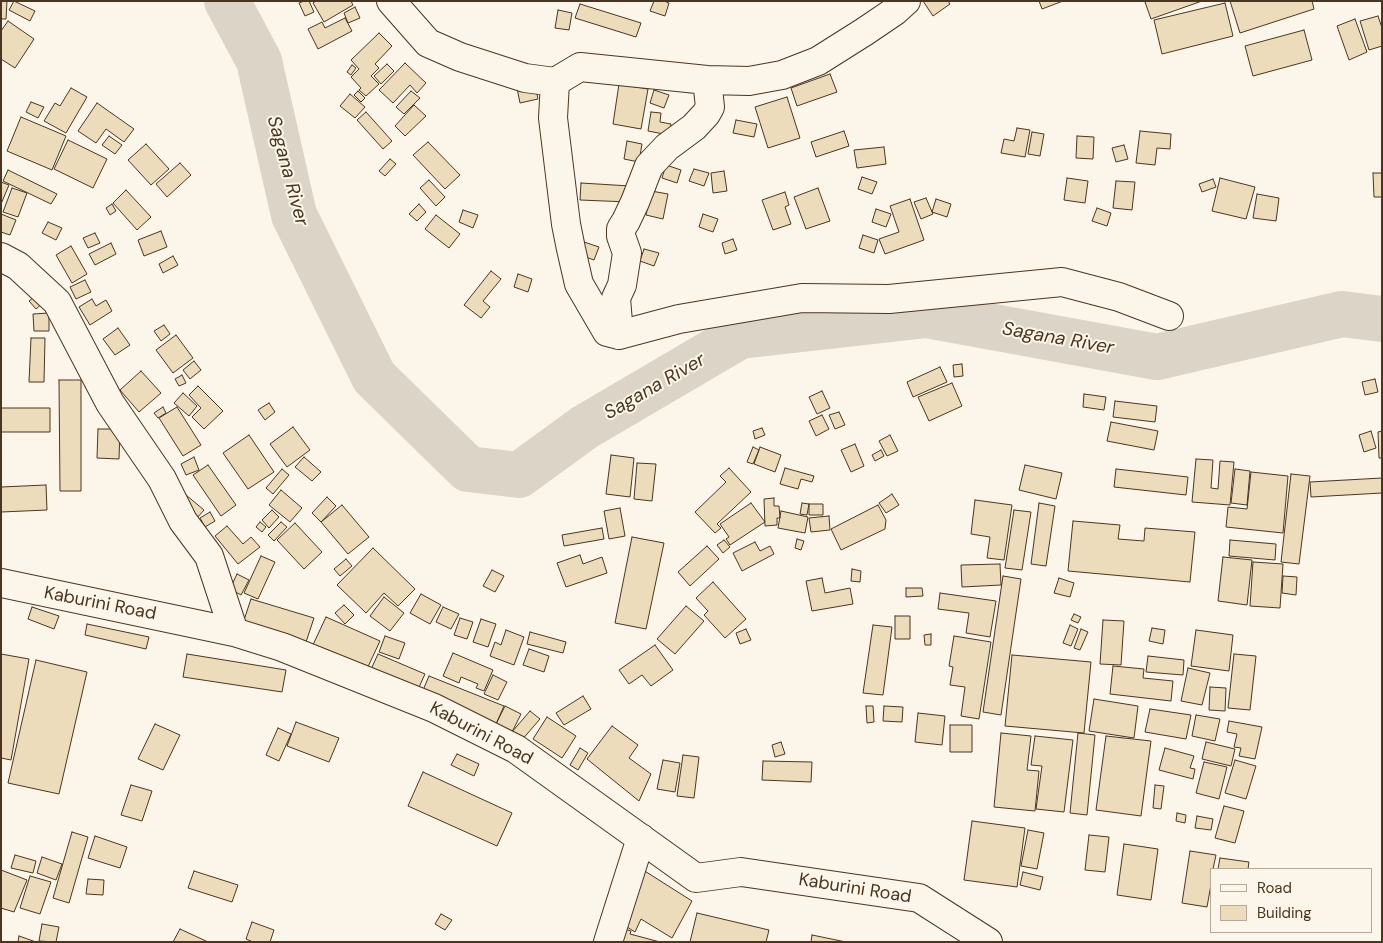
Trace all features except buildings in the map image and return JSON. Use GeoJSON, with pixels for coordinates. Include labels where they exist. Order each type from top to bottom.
{"type":"FeatureCollection","features":[{"type":"Feature","properties":{"kind":"street"},"geometry":{"type":"LineString","coordinates":[[391,1],[428,43],[460,57],[525,78],[555,82],[580,67],[707,80],[750,81],[782,75],[818,61],[872,27],[906,1]]}},
{"type":"Feature","properties":{"kind":"street"},"geometry":{"type":"LineString","coordinates":[[619,335],[616,298],[622,285],[627,261],[627,252],[621,236],[621,229],[635,202],[649,166],[667,147],[694,127],[706,114],[710,107],[707,80]]}},
{"type":"Feature","properties":{"kind":"street"},"geometry":{"type":"LineString","coordinates":[[555,82],[553,118],[566,224],[579,284],[607,332],[619,335],[679,319],[802,298],[889,299],[1062,282],[1119,297],[1169,316]]}},
{"type":"Feature","properties":{"kind":"street"},"geometry":{"type":"LineString","coordinates":[[1,257],[18,266],[57,302],[110,403],[162,479],[183,521],[208,556],[234,632]]}},
{"type":"Feature","properties":{"kind":"street","name":"Kaburini Road"},"geometry":{"type":"LineString","coordinates":[[1,584],[234,632],[282,647],[434,708],[516,749],[696,878],[741,872],[919,898],[988,942]]}},
{"type":"Feature","properties":{"kind":"street"},"geometry":{"type":"LineString","coordinates":[[608,942],[641,838]]}},
{"type":"Feature","properties":{"kind":"waterway","name":"Sagana River"},"geometry":{"type":"LineString","coordinates":[[227,1],[259,61],[294,215],[374,377],[468,469],[519,475],[585,427],[740,336],[927,315],[1157,357],[1342,314],[1382,319]]}}]}
